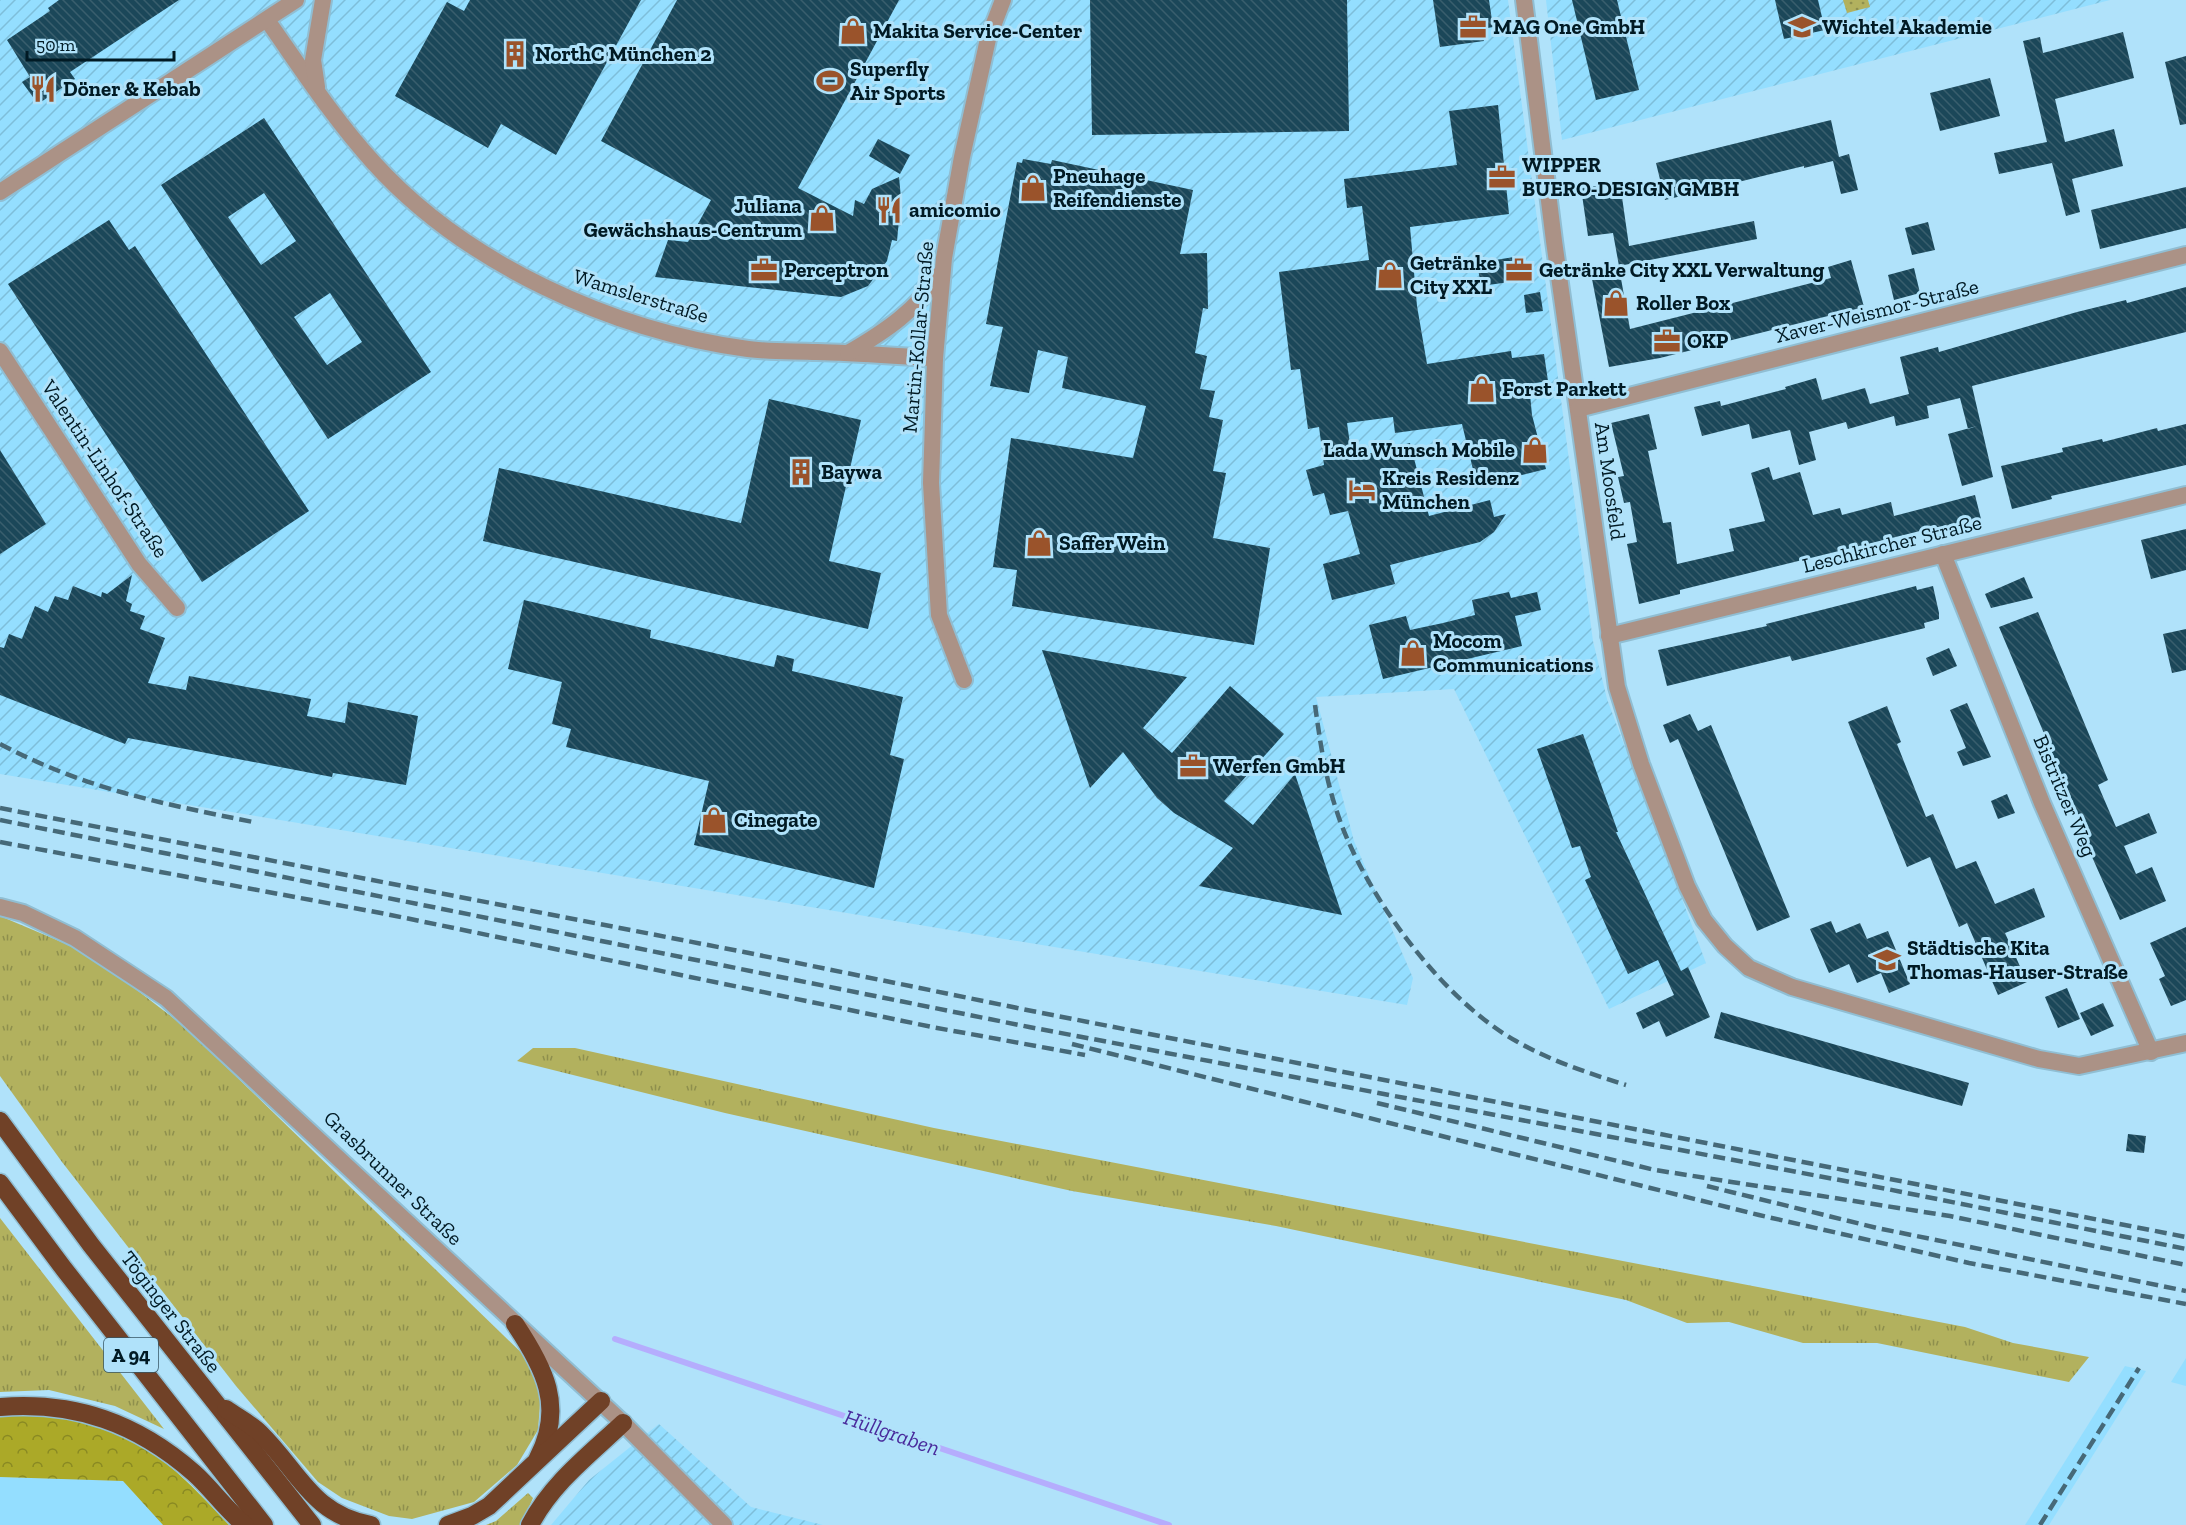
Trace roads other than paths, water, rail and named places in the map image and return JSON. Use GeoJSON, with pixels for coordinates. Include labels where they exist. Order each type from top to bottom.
{"type":"FeatureCollection","features":[{"type":"Feature","properties":{"kind":"highway","name":"Töginger Straße"},"geometry":{"type":"LineString","coordinates":[[0,1121],[91,1245],[312,1525]]}},
{"type":"Feature","properties":{"kind":"highway","name":"A 94"},"geometry":{"type":"LineString","coordinates":[[0,1183],[64,1269],[264,1525]]}},
{"type":"Feature","properties":{"kind":"highway"},"geometry":{"type":"LineString","coordinates":[[515,1324],[538,1358],[546,1378],[550,1402],[551,1419],[547,1436],[533,1467]]}},
{"type":"Feature","properties":{"kind":"highway"},"geometry":{"type":"LineString","coordinates":[[208,1396],[260,1432],[323,1506],[339,1515],[371,1525]]}},
{"type":"Feature","properties":{"kind":"highway"},"geometry":{"type":"LineString","coordinates":[[448,1525],[472,1516],[489,1506],[601,1401]]}},
{"type":"Feature","properties":{"kind":"highway"},"geometry":{"type":"LineString","coordinates":[[0,1407],[61,1407],[125,1428],[146,1438],[194,1473],[245,1525]]}},
{"type":"Feature","properties":{"kind":"highway"},"geometry":{"type":"LineString","coordinates":[[530,1525],[543,1501],[557,1484],[623,1423]]}},
{"type":"Feature","properties":{"kind":"street"},"geometry":{"type":"LineString","coordinates":[[0,192],[296,0]]}},
{"type":"Feature","properties":{"kind":"street","name":"Wamslerstraße"},"geometry":{"type":"LineString","coordinates":[[318,91],[313,60],[323,0]]}},
{"type":"Feature","properties":{"kind":"street","name":"Martin-Kollar-Straße"},"geometry":{"type":"LineString","coordinates":[[964,680],[939,615],[931,483],[935,358],[943,270],[968,130],[988,39],[1003,0]]}},
{"type":"Feature","properties":{"kind":"street","name":"Am Moosfeld"},"geometry":{"type":"LineString","coordinates":[[1524,0],[1609,636],[1625,713],[1687,886],[1704,920],[1725,946],[1749,968],[1792,987],[2039,1059],[2079,1066],[2186,1043]]}},
{"type":"Feature","properties":{"kind":"street","name":"Wamslerstraße"},"geometry":{"type":"LineString","coordinates":[[267,20],[344,129],[374,164],[405,193],[476,247],[547,288],[605,313],[694,338],[749,349],[935,358]]}},
{"type":"Feature","properties":{"kind":"street","name":"Xaver-Weismor-Straße"},"geometry":{"type":"LineString","coordinates":[[1578,408],[2186,255]]}},
{"type":"Feature","properties":{"kind":"street"},"geometry":{"type":"LineString","coordinates":[[847,353],[905,316],[929,291],[943,270]]}},
{"type":"Feature","properties":{"kind":"street","name":"Valentin-Linhof-Straße"},"geometry":{"type":"LineString","coordinates":[[0,351],[139,564],[177,608]]}},
{"type":"Feature","properties":{"kind":"street","name":"Leschkircher Straße"},"geometry":{"type":"LineString","coordinates":[[1609,636],[2186,495]]}},
{"type":"Feature","properties":{"kind":"street","name":"Bistritzer Weg"},"geometry":{"type":"LineString","coordinates":[[1943,555],[2042,803],[2151,1052]]}},
{"type":"Feature","properties":{"kind":"street","name":"Grasbrunner Straße"},"geometry":{"type":"LineString","coordinates":[[0,907],[22,913],[75,938],[166,999],[515,1324],[601,1401],[724,1525]]}},
{"type":"Feature","properties":{"kind":"waterway","name":"Hüllgraben"},"geometry":{"type":"LineString","coordinates":[[615,1339],[1169,1525]]}},
{"type":"Feature","properties":{"kind":"railway"},"geometry":{"type":"LineString","coordinates":[[1315,705],[1329,786],[1349,843],[1365,876],[1408,941],[1460,999],[1516,1041],[1556,1061],[1626,1085]]}},
{"type":"Feature","properties":{"kind":"railway"},"geometry":{"type":"LineString","coordinates":[[0,744],[63,772],[124,793],[253,822]]}},
{"type":"Feature","properties":{"kind":"railway"},"geometry":{"type":"LineString","coordinates":[[0,808],[744,952],[1032,1011],[2186,1237]]}},
{"type":"Feature","properties":{"kind":"railway"},"geometry":{"type":"LineString","coordinates":[[0,820],[1029,1027],[1887,1189],[2186,1249]]}},
{"type":"Feature","properties":{"kind":"railway"},"geometry":{"type":"LineString","coordinates":[[0,842],[386,914],[932,1027],[1085,1055]]}},
{"type":"Feature","properties":{"kind":"railway"},"geometry":{"type":"LineString","coordinates":[[1072,1044],[1759,1215],[1969,1263],[2186,1304]]}},
{"type":"Feature","properties":{"kind":"railway"},"geometry":{"type":"LineString","coordinates":[[1377,1103],[1655,1170],[1950,1216],[2186,1265]]}},
{"type":"Feature","properties":{"kind":"railway"},"geometry":{"type":"LineString","coordinates":[[1707,1186],[1877,1228],[2186,1291]]}},
{"type":"Feature","properties":{"kind":"railway"},"geometry":{"type":"LineString","coordinates":[[2040,1525],[2139,1368]]}},
{"type":"Feature","properties":{"kind":"place","name":"MAG One GmbH"},"geometry":{"type":"Point","coordinates":[1473,27]}},
{"type":"Feature","properties":{"kind":"place","name":"Wichtel Akademie"},"geometry":{"type":"Point","coordinates":[1802,27]}},
{"type":"Feature","properties":{"kind":"place","name":"Makita Service-Center"},"geometry":{"type":"Point","coordinates":[853,31]}},
{"type":"Feature","properties":{"kind":"place","name":"NorthC München 2"},"geometry":{"type":"Point","coordinates":[515,54]}},
{"type":"Feature","properties":{"kind":"place","name":"Superfly Air Sports"},"geometry":{"type":"Point","coordinates":[830,81]}},
{"type":"Feature","properties":{"kind":"place","name":"Döner & Kebab"},"geometry":{"type":"Point","coordinates":[43,89]}},
{"type":"Feature","properties":{"kind":"place","name":"WIPPER BUERO-DESIGN GMBH"},"geometry":{"type":"Point","coordinates":[1502,177]}},
{"type":"Feature","properties":{"kind":"place","name":"Pneuhage Reifendienste"},"geometry":{"type":"Point","coordinates":[1033,188]}},
{"type":"Feature","properties":{"kind":"place","name":"amicomio"},"geometry":{"type":"Point","coordinates":[889,210]}},
{"type":"Feature","properties":{"kind":"place","name":"Juliana Gewächshaus-Centrum"},"geometry":{"type":"Point","coordinates":[822,218]}},
{"type":"Feature","properties":{"kind":"place","name":"Perceptron"},"geometry":{"type":"Point","coordinates":[764,270]}},
{"type":"Feature","properties":{"kind":"place","name":"Getränke City XXL Verwaltung"},"geometry":{"type":"Point","coordinates":[1519,270]}},
{"type":"Feature","properties":{"kind":"place","name":"Getränke City XXL"},"geometry":{"type":"Point","coordinates":[1390,275]}},
{"type":"Feature","properties":{"kind":"place","name":"Roller Box"},"geometry":{"type":"Point","coordinates":[1616,303]}},
{"type":"Feature","properties":{"kind":"place","name":"OKP"},"geometry":{"type":"Point","coordinates":[1667,341]}},
{"type":"Feature","properties":{"kind":"place","name":"Forst Parkett"},"geometry":{"type":"Point","coordinates":[1482,389]}},
{"type":"Feature","properties":{"kind":"place","name":"Lada Wunsch Mobile"},"geometry":{"type":"Point","coordinates":[1535,450]}},
{"type":"Feature","properties":{"kind":"place","name":"Baywa"},"geometry":{"type":"Point","coordinates":[801,472]}},
{"type":"Feature","properties":{"kind":"place","name":"Kreis Residenz München"},"geometry":{"type":"Point","coordinates":[1362,490]}},
{"type":"Feature","properties":{"kind":"place","name":"Saffer Wein"},"geometry":{"type":"Point","coordinates":[1039,543]}},
{"type":"Feature","properties":{"kind":"place","name":"Mocom Communications"},"geometry":{"type":"Point","coordinates":[1413,653]}},
{"type":"Feature","properties":{"kind":"place","name":"Werfen GmbH"},"geometry":{"type":"Point","coordinates":[1193,766]}},
{"type":"Feature","properties":{"kind":"place","name":"Cinegate"},"geometry":{"type":"Point","coordinates":[714,820]}},
{"type":"Feature","properties":{"kind":"place","name":"Städtische Kita Thomas-Hauser-Straße"},"geometry":{"type":"Point","coordinates":[1887,960]}}]}
